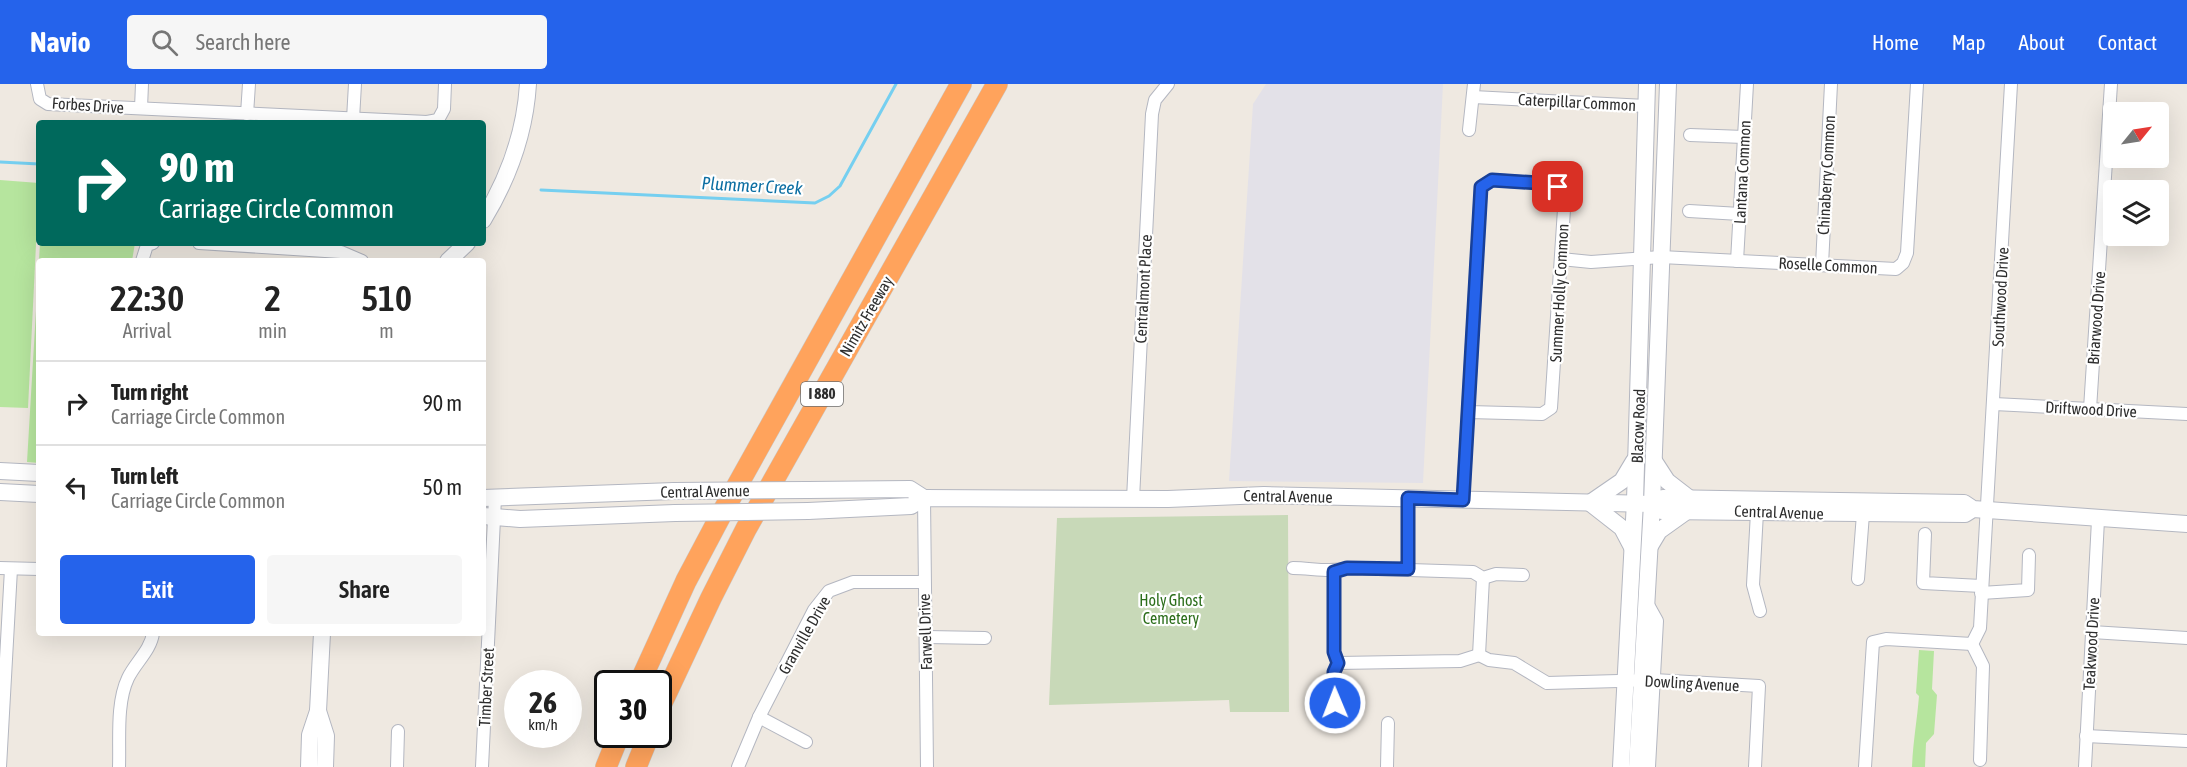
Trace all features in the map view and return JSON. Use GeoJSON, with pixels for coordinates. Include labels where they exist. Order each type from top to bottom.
{"type":"FeatureCollection","features":[{"type":"Feature","properties":{"kind":"highway","name":"Nimitz Freeway"},"geometry":{"type":"LineString","coordinates":[[645,670],[686,581],[717,523],[961,84]]}},
{"type":"Feature","properties":{"kind":"highway","name":"Nimitz Freeway"},"geometry":{"type":"LineString","coordinates":[[672,681],[746,529],[997,84]]}},
{"type":"Feature","properties":{"kind":"highway"},"geometry":{"type":"LineString","coordinates":[[606,767],[614,748]]}},
{"type":"Feature","properties":{"kind":"highway"},"geometry":{"type":"LineString","coordinates":[[636,767],[644,748]]}},
{"type":"Feature","properties":{"kind":"main road"},"geometry":{"type":"LineString","coordinates":[[486,215],[500,192],[522,131],[528,84]]}},
{"type":"Feature","properties":{"kind":"main road","name":"Blacow Road"},"geometry":{"type":"LineString","coordinates":[[1621,767],[1635,503],[1644,258],[1647,84]]}},
{"type":"Feature","properties":{"kind":"main road"},"geometry":{"type":"LineString","coordinates":[[1662,84],[1667,102]]}},
{"type":"Feature","properties":{"kind":"main road","name":"Blacow Road"},"geometry":{"type":"LineString","coordinates":[[1637,767],[1648,680],[1647,602],[1668,84]]}},
{"type":"Feature","properties":{"kind":"main road"},"geometry":{"type":"LineString","coordinates":[[451,258],[464,246]]}},
{"type":"Feature","properties":{"kind":"main road"},"geometry":{"type":"LineString","coordinates":[[1632,547],[1622,528],[1590,503],[1622,481],[1636,454]]}},
{"type":"Feature","properties":{"kind":"main road"},"geometry":{"type":"LineString","coordinates":[[1650,547],[1659,531],[1689,504],[1667,481],[1654,461]]}},
{"type":"Feature","properties":{"kind":"main road"},"geometry":{"type":"LineString","coordinates":[[0,471],[36,473]]}},
{"type":"Feature","properties":{"kind":"main road","name":"Central Avenue"},"geometry":{"type":"LineString","coordinates":[[489,498],[674,491],[910,489],[924,498]]}},
{"type":"Feature","properties":{"kind":"main road"},"geometry":{"type":"LineString","coordinates":[[0,492],[36,494]]}},
{"type":"Feature","properties":{"kind":"main road","name":"Central Avenue"},"geometry":{"type":"LineString","coordinates":[[489,517],[520,519],[808,511],[910,506],[924,498],[1132,499],[1220,495],[1652,504]]}},
{"type":"Feature","properties":{"kind":"main road","name":"Central Avenue"},"geometry":{"type":"LineString","coordinates":[[1689,504],[1964,503],[1979,510],[2098,520],[2187,524]]}},
{"type":"Feature","properties":{"kind":"main road","name":"Central Avenue"},"geometry":{"type":"LineString","coordinates":[[1689,504],[1757,512],[1965,514],[1979,510]]}},
{"type":"Feature","properties":{"kind":"main road"},"geometry":{"type":"LineString","coordinates":[[309,767],[310,735],[318,711],[322,636]]}},
{"type":"Feature","properties":{"kind":"main road"},"geometry":{"type":"LineString","coordinates":[[318,711],[326,736],[325,767]]}},
{"type":"Feature","properties":{"kind":"street","name":"Forbes Drive"},"geometry":{"type":"LineString","coordinates":[[37,84],[40,99],[48,104],[378,120]]}},
{"type":"Feature","properties":{"kind":"street"},"geometry":{"type":"LineString","coordinates":[[141,108],[142,84]]}},
{"type":"Feature","properties":{"kind":"street"},"geometry":{"type":"LineString","coordinates":[[247,114],[249,84]]}},
{"type":"Feature","properties":{"kind":"street"},"geometry":{"type":"LineString","coordinates":[[353,119],[355,84]]}},
{"type":"Feature","properties":{"kind":"street","name":"Forbes Drive"},"geometry":{"type":"LineString","coordinates":[[438,120],[444,109],[445,84]]}},
{"type":"Feature","properties":{"kind":"street","name":"Centralmont Place"},"geometry":{"type":"LineString","coordinates":[[1132,499],[1152,114],[1155,100],[1168,84]]}},
{"type":"Feature","properties":{"kind":"street","name":"Lantana Common"},"geometry":{"type":"LineString","coordinates":[[1737,261],[1747,84]]}},
{"type":"Feature","properties":{"kind":"street","name":"Chinaberry Common"},"geometry":{"type":"LineString","coordinates":[[1822,265],[1831,84]]}},
{"type":"Feature","properties":{"kind":"street","name":"Roselle Common"},"geometry":{"type":"LineString","coordinates":[[1562,260],[1590,262],[1661,257],[1896,269],[1903,263],[1907,253],[1917,84]]}},
{"type":"Feature","properties":{"kind":"street","name":"Southwood Drive"},"geometry":{"type":"LineString","coordinates":[[1972,644],[1980,628],[1979,510],[1994,404],[2011,84]]}},
{"type":"Feature","properties":{"kind":"street","name":"Briarwood Drive"},"geometry":{"type":"LineString","coordinates":[[2090,409],[2111,84]]}},
{"type":"Feature","properties":{"kind":"street"},"geometry":{"type":"LineString","coordinates":[[1469,130],[1474,90]]}},
{"type":"Feature","properties":{"kind":"street","name":"Caterpillar Common"},"geometry":{"type":"LineString","coordinates":[[1474,90],[1646,106]]}},
{"type":"Feature","properties":{"kind":"street"},"geometry":{"type":"LineString","coordinates":[[1690,135],[1744,137]]}},
{"type":"Feature","properties":{"kind":"street","name":"Summer Holly Common"},"geometry":{"type":"LineString","coordinates":[[1463,500],[1481,187],[1492,180],[1555,184],[1565,194],[1562,260],[1549,411],[1542,414],[1469,412]]}},
{"type":"Feature","properties":{"kind":"street"},"geometry":{"type":"LineString","coordinates":[[1689,211],[1740,214]]}},
{"type":"Feature","properties":{"kind":"street"},"geometry":{"type":"LineString","coordinates":[[223,246],[296,255],[341,252],[355,258]]}},
{"type":"Feature","properties":{"kind":"street","name":"Driftwood Drive"},"geometry":{"type":"LineString","coordinates":[[1994,404],[2187,414]]}},
{"type":"Feature","properties":{"kind":"street","name":"Timber Street"},"geometry":{"type":"LineString","coordinates":[[486,624],[489,498]]}},
{"type":"Feature","properties":{"kind":"street","name":"Farwell Drive"},"geometry":{"type":"LineString","coordinates":[[924,498],[927,767]]}},
{"type":"Feature","properties":{"kind":"street"},"geometry":{"type":"LineString","coordinates":[[1408,498],[1408,569]]}},
{"type":"Feature","properties":{"kind":"street"},"geometry":{"type":"LineString","coordinates":[[1757,512],[1753,585],[1760,611]]}},
{"type":"Feature","properties":{"kind":"street"},"geometry":{"type":"LineString","coordinates":[[1858,579],[1863,514]]}},
{"type":"Feature","properties":{"kind":"street","name":"Teakwood Drive"},"geometry":{"type":"LineString","coordinates":[[2085,767],[2098,520]]}},
{"type":"Feature","properties":{"kind":"street"},"geometry":{"type":"LineString","coordinates":[[1925,534],[1923,583],[1981,589],[2028,590],[2030,555]]}},
{"type":"Feature","properties":{"kind":"street"},"geometry":{"type":"LineString","coordinates":[[1293,568],[1324,568],[1334,572],[1347,568],[1473,572],[1483,578],[1496,574],[1523,575]]}},
{"type":"Feature","properties":{"kind":"street"},"geometry":{"type":"LineString","coordinates":[[0,767],[6,569],[36,569]]}},
{"type":"Feature","properties":{"kind":"street"},"geometry":{"type":"LineString","coordinates":[[1334,572],[1334,652],[1338,663],[1334,672],[1335,703]]}},
{"type":"Feature","properties":{"kind":"street"},"geometry":{"type":"LineString","coordinates":[[1338,663],[1460,661],[1479,655],[1483,578]]}},
{"type":"Feature","properties":{"kind":"street","name":"Granville Drive"},"geometry":{"type":"LineString","coordinates":[[738,767],[759,717],[814,610],[829,591],[853,582],[924,582]]}},
{"type":"Feature","properties":{"kind":"street"},"geometry":{"type":"LineString","coordinates":[[2092,632],[2187,638]]}},
{"type":"Feature","properties":{"kind":"street"},"geometry":{"type":"LineString","coordinates":[[119,767],[123,694],[128,678],[144,654],[152,636]]}},
{"type":"Feature","properties":{"kind":"street","name":"Timber Street"},"geometry":{"type":"LineString","coordinates":[[482,767],[486,636]]}},
{"type":"Feature","properties":{"kind":"street"},"geometry":{"type":"LineString","coordinates":[[927,637],[985,638]]}},
{"type":"Feature","properties":{"kind":"street"},"geometry":{"type":"LineString","coordinates":[[1865,767],[1873,642],[1886,639],[1972,644],[1983,666],[1980,760]]}},
{"type":"Feature","properties":{"kind":"street","name":"Dowling Avenue"},"geometry":{"type":"LineString","coordinates":[[1479,655],[1489,660],[1514,663],[1547,683],[1648,680],[1759,687],[1755,767]]}},
{"type":"Feature","properties":{"kind":"street","name":"Blacow Road"},"geometry":{"type":"LineString","coordinates":[[1648,680],[1649,767]]}},
{"type":"Feature","properties":{"kind":"street"},"geometry":{"type":"LineString","coordinates":[[759,717],[806,742]]}},
{"type":"Feature","properties":{"kind":"street"},"geometry":{"type":"LineString","coordinates":[[1387,767],[1388,723]]}},
{"type":"Feature","properties":{"kind":"street"},"geometry":{"type":"LineString","coordinates":[[397,767],[398,731]]}},
{"type":"Feature","properties":{"kind":"street"},"geometry":{"type":"LineString","coordinates":[[2086,736],[2187,741]]}},
{"type":"Feature","properties":{"kind":"shaded area"},"geometry":{"type":"Polygon","coordinates":[[[1266,84],[1443,84],[1423,483],[1229,481],[1253,104],[1266,84]]]}},
{"type":"Feature","properties":{"kind":"green space"},"geometry":{"type":"Polygon","coordinates":[[[0,180],[36,183],[36,244],[28,408],[0,407],[0,180]]]}},
{"type":"Feature","properties":{"kind":"green space"},"geometry":{"type":"Polygon","coordinates":[[[40,246],[134,246],[132,258],[39,258],[40,246]]]}},
{"type":"Feature","properties":{"kind":"green space"},"geometry":{"type":"Polygon","coordinates":[[[36,310],[36,463],[27,462],[36,310]]]}},
{"type":"Feature","properties":{"kind":"green space","name":"Holy Ghost Cemetery"},"geometry":{"type":"Polygon","coordinates":[[[1288,515],[1289,712],[1230,712],[1229,700],[1049,705],[1057,518],[1288,515]]]}},
{"type":"Feature","properties":{"kind":"green space"},"geometry":{"type":"Polygon","coordinates":[[[1919,650],[1934,651],[1932,689],[1937,695],[1934,734],[1926,743],[1925,767],[1912,767],[1919,696],[1916,693],[1919,650]]]}},
{"type":"Feature","properties":{"kind":"waterway","name":"Plummer Creek"},"geometry":{"type":"LineString","coordinates":[[541,190],[815,203],[829,196],[840,186],[896,84]]}},
{"type":"Feature","properties":{"kind":"waterway","name":"Plummer Creek"},"geometry":{"type":"LineString","coordinates":[[0,162],[36,164]]}},
{"type":"Feature","properties":{"kind":"route"},"geometry":{"type":"LineString","coordinates":[[1335,703],[1334,672],[1338,663],[1334,652],[1334,572],[1347,568],[1408,569],[1408,498],[1463,500],[1481,187],[1492,180],[1555,184],[1558,187]]}}]}
